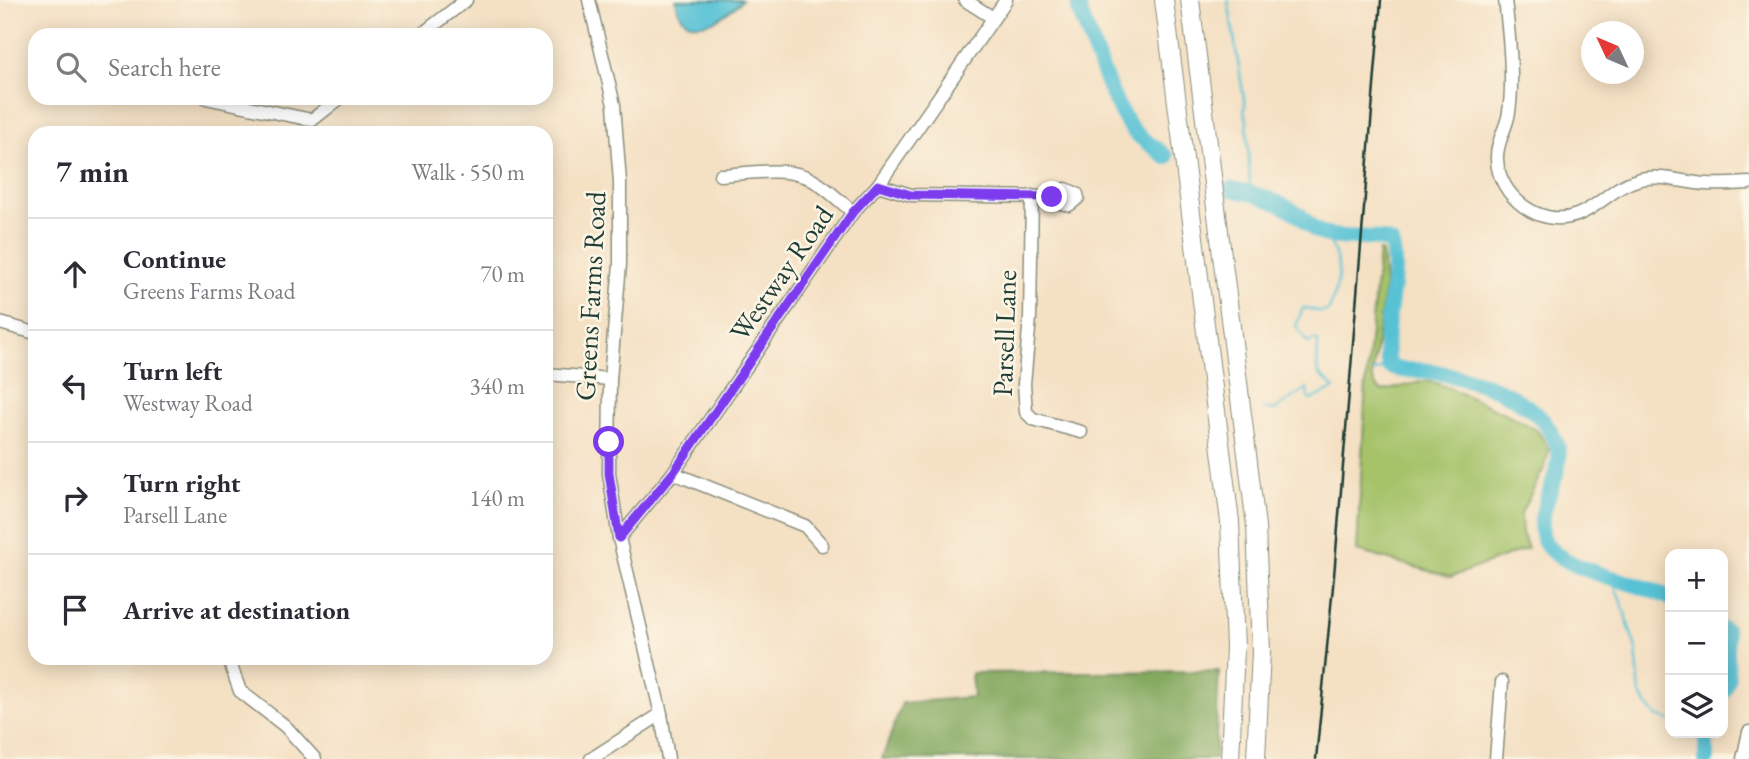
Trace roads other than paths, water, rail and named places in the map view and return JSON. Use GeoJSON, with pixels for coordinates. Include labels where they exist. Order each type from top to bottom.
{"type":"FeatureCollection","features":[{"type":"Feature","properties":{"kind":"highway"},"geometry":{"type":"LineString","coordinates":[[1164,0],[1230,522],[1235,637],[1230,759]]}},
{"type":"Feature","properties":{"kind":"highway"},"geometry":{"type":"LineString","coordinates":[[1190,0],[1255,516],[1261,651],[1256,759]]}},
{"type":"Feature","properties":{"kind":"street"},"geometry":{"type":"LineString","coordinates":[[430,28],[466,0]]}},
{"type":"Feature","properties":{"kind":"street","name":"Greens Farms Road"},"geometry":{"type":"LineString","coordinates":[[589,0],[614,105],[620,182],[620,264],[610,379],[609,473],[619,538],[661,714],[668,759]]}},
{"type":"Feature","properties":{"kind":"street"},"geometry":{"type":"LineString","coordinates":[[965,0],[993,18]]}},
{"type":"Feature","properties":{"kind":"street","name":"Westway Road"},"geometry":{"type":"LineString","coordinates":[[619,538],[673,473],[853,212],[878,185],[1006,0]]}},
{"type":"Feature","properties":{"kind":"street"},"geometry":{"type":"LineString","coordinates":[[1505,0],[1510,110],[1497,159],[1508,191],[1518,203],[1530,211],[1569,217],[1592,207],[1637,180],[1653,178],[1707,185],[1749,183]]}},
{"type":"Feature","properties":{"kind":"street"},"geometry":{"type":"LineString","coordinates":[[240,105],[312,120],[331,105]]}},
{"type":"Feature","properties":{"kind":"street"},"geometry":{"type":"LineString","coordinates":[[720,175],[780,172],[803,176],[821,186],[853,212]]}},
{"type":"Feature","properties":{"kind":"street"},"geometry":{"type":"LineString","coordinates":[[878,185],[911,195],[1052,197]]}},
{"type":"Feature","properties":{"kind":"street","name":"Parsell Lane"},"geometry":{"type":"LineString","coordinates":[[1032,196],[1030,318],[1024,384],[1026,412],[1033,419],[1081,432]]}},
{"type":"Feature","properties":{"kind":"street"},"geometry":{"type":"LineString","coordinates":[[0,323],[28,331]]}},
{"type":"Feature","properties":{"kind":"street"},"geometry":{"type":"LineString","coordinates":[[553,375],[610,379]]}},
{"type":"Feature","properties":{"kind":"street"},"geometry":{"type":"LineString","coordinates":[[673,473],[805,526],[822,545]]}},
{"type":"Feature","properties":{"kind":"street"},"geometry":{"type":"LineString","coordinates":[[232,666],[240,691],[285,726],[315,759]]}},
{"type":"Feature","properties":{"kind":"street"},"geometry":{"type":"LineString","coordinates":[[1496,759],[1502,682]]}},
{"type":"Feature","properties":{"kind":"street"},"geometry":{"type":"LineString","coordinates":[[591,759],[661,714]]}},
{"type":"Feature","properties":{"kind":"street"},"geometry":{"type":"LineString","coordinates":[[1743,759],[1749,732]]}},
{"type":"Feature","properties":{"kind":"water"},"geometry":{"type":"Polygon","coordinates":[[[676,0],[742,0],[715,20],[695,24],[686,21],[676,0]]]}},
{"type":"Feature","properties":{"kind":"waterway"},"geometry":{"type":"LineString","coordinates":[[1078,0],[1079,10],[1103,72],[1124,118],[1136,133],[1166,157]]}},
{"type":"Feature","properties":{"kind":"waterway"},"geometry":{"type":"LineString","coordinates":[[1228,0],[1247,120],[1250,193]]}},
{"type":"Feature","properties":{"kind":"waterway"},"geometry":{"type":"LineString","coordinates":[[1231,189],[1285,206],[1301,216],[1315,230],[1326,235],[1373,238],[1391,243],[1394,272],[1387,335],[1389,366],[1471,380],[1497,390],[1533,411],[1550,431],[1559,456],[1542,521],[1546,544],[1569,562],[1665,596]]}},
{"type":"Feature","properties":{"kind":"waterway"},"geometry":{"type":"LineString","coordinates":[[1263,408],[1274,410],[1307,388],[1308,398],[1311,400],[1335,388],[1317,369],[1318,341],[1308,343],[1296,326],[1303,308],[1321,312],[1329,310],[1338,279],[1338,264],[1327,234]]}},
{"type":"Feature","properties":{"kind":"waterway"},"geometry":{"type":"LineString","coordinates":[[1374,372],[1389,366]]}},
{"type":"Feature","properties":{"kind":"waterway"},"geometry":{"type":"LineString","coordinates":[[1610,576],[1636,649],[1640,695],[1656,716],[1665,719]]}},
{"type":"Feature","properties":{"kind":"waterway"},"geometry":{"type":"LineString","coordinates":[[1706,738],[1706,759]]}},
{"type":"Feature","properties":{"kind":"railway"},"geometry":{"type":"LineString","coordinates":[[1316,759],[1334,576],[1381,0]]}}]}
